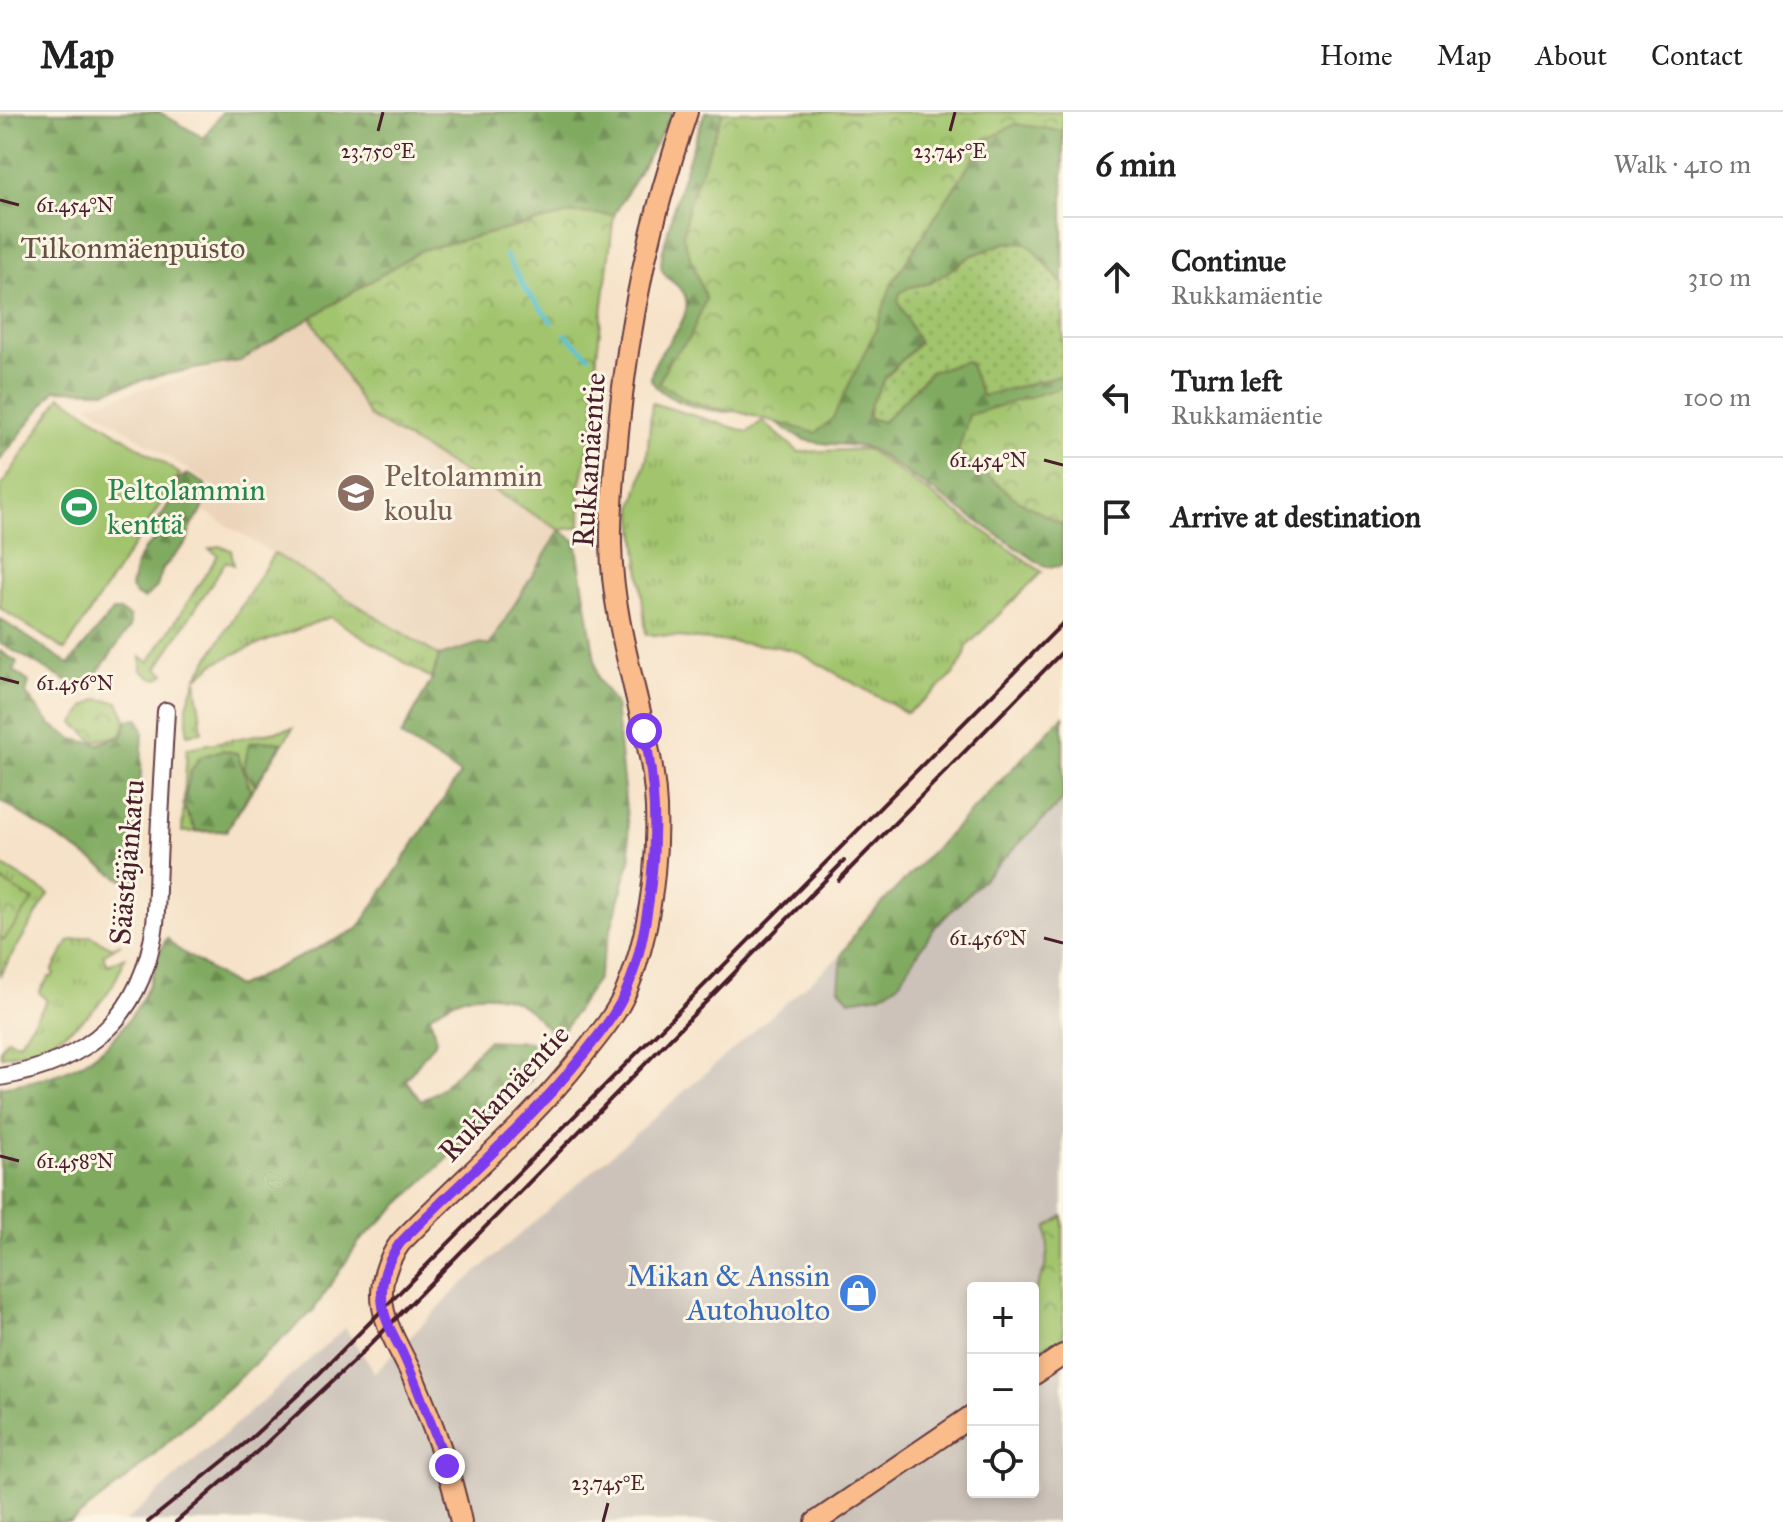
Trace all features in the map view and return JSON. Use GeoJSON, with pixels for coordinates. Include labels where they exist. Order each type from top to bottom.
{"type":"FeatureCollection","features":[{"type":"Feature","properties":{"kind":"main road","name":"Rukkamäentie"},"geometry":{"type":"LineString","coordinates":[[461,1522],[442,1453],[418,1389],[386,1320],[382,1304],[384,1279],[393,1252],[400,1243],[514,1134],[553,1093],[600,1034],[627,990],[639,955],[654,856],[655,797],[651,760],[619,613],[611,546],[612,496],[630,322],[659,195],[687,112]]}},
{"type":"Feature","properties":{"kind":"main road"},"geometry":{"type":"LineString","coordinates":[[1039,1371],[1063,1355]]}},
{"type":"Feature","properties":{"kind":"main road"},"geometry":{"type":"LineString","coordinates":[[816,1522],[967,1419]]}},
{"type":"Feature","properties":{"kind":"street","name":"Säästäjänkatu"},"geometry":{"type":"LineString","coordinates":[[0,1077],[37,1070],[76,1053],[122,1014],[140,984],[148,962],[155,923],[166,711]]}},
{"type":"Feature","properties":{"kind":"shaded area","name":"Peltolammin koulu"},"geometry":{"type":"Polygon","coordinates":[[[311,318],[369,416],[560,530],[488,647],[480,643],[439,656],[201,509],[215,487],[88,405],[240,361],[311,318]]]}},
{"type":"Feature","properties":{"kind":"shaded area"},"geometry":{"type":"Polygon","coordinates":[[[1063,800],[1063,1522],[125,1522],[345,1328],[375,1373],[457,1289],[842,954],[839,987],[898,984],[934,928],[1063,800]]]}},
{"type":"Feature","properties":{"kind":"green space","name":"Tilkonmäenpuisto"},"geometry":{"type":"Polygon","coordinates":[[[20,112],[159,112],[204,138],[222,112],[674,112],[614,215],[574,213],[422,250],[240,361],[157,376],[106,391],[55,390],[0,460],[0,117],[20,112]]]}},
{"type":"Feature","properties":{"kind":"green space"},"geometry":{"type":"Polygon","coordinates":[[[705,112],[1063,112],[1063,285],[1032,248],[1015,242],[971,256],[931,284],[915,286],[898,301],[919,343],[886,376],[867,414],[869,418],[883,422],[930,372],[966,361],[982,396],[1063,375],[1062,566],[1045,567],[871,449],[803,439],[761,414],[748,410],[723,412],[693,406],[673,399],[651,380],[656,361],[678,329],[686,310],[684,294],[666,277],[661,261],[679,188],[705,112]]]}},
{"type":"Feature","properties":{"kind":"green space"},"geometry":{"type":"Polygon","coordinates":[[[723,112],[1063,112],[1063,131],[1015,124],[984,142],[892,283],[876,329],[833,418],[816,433],[688,400],[659,383],[670,359],[690,338],[706,299],[683,237],[688,206],[723,112]]]}},
{"type":"Feature","properties":{"kind":"green space"},"geometry":{"type":"Polygon","coordinates":[[[574,213],[614,215],[597,354],[594,423],[580,487],[580,527],[560,530],[369,416],[311,318],[422,250],[574,213]]]}},
{"type":"Feature","properties":{"kind":"green space"},"geometry":{"type":"Polygon","coordinates":[[[1015,242],[1032,248],[1063,285],[1063,375],[982,396],[966,361],[930,372],[883,422],[869,418],[870,405],[886,377],[919,343],[898,301],[900,293],[910,287],[931,283],[971,256],[1015,242]]]}},
{"type":"Feature","properties":{"kind":"green space"},"geometry":{"type":"Polygon","coordinates":[[[1063,387],[1063,525],[1019,501],[958,452],[969,415],[1063,387]]]}},
{"type":"Feature","properties":{"kind":"green space","name":"Peltolammin kenttä"},"geometry":{"type":"Polygon","coordinates":[[[61,396],[180,474],[65,650],[0,608],[0,488],[61,396]]]}},
{"type":"Feature","properties":{"kind":"green space"},"geometry":{"type":"Polygon","coordinates":[[[652,403],[748,432],[762,421],[799,452],[867,449],[1042,572],[967,646],[952,676],[907,713],[796,651],[646,634],[633,508],[647,457],[652,403]]]}},
{"type":"Feature","properties":{"kind":"green space"},"geometry":{"type":"Polygon","coordinates":[[[187,474],[205,484],[204,506],[192,523],[187,542],[163,568],[157,587],[144,599],[131,588],[136,564],[144,549],[155,540],[158,521],[176,492],[179,479],[187,474]]]}},
{"type":"Feature","properties":{"kind":"green space"},"geometry":{"type":"Polygon","coordinates":[[[560,530],[576,541],[598,679],[615,704],[631,857],[597,979],[557,1040],[528,1010],[494,995],[464,997],[430,1015],[436,1040],[406,1080],[421,1101],[441,1089],[488,1040],[530,1042],[540,1064],[530,1081],[359,1242],[313,1311],[128,1478],[71,1522],[0,1522],[0,1087],[67,1070],[102,1050],[131,1017],[144,995],[167,938],[175,947],[237,987],[358,929],[460,774],[401,736],[432,679],[439,656],[481,643],[489,646],[560,530]]]}},
{"type":"Feature","properties":{"kind":"green space"},"geometry":{"type":"Polygon","coordinates":[[[219,546],[231,550],[234,565],[226,561],[157,668],[165,674],[158,679],[150,677],[141,670],[141,657],[149,662],[218,555],[209,549],[219,546]]]}},
{"type":"Feature","properties":{"kind":"green space"},"geometry":{"type":"Polygon","coordinates":[[[274,553],[439,656],[432,679],[330,617],[215,663],[196,679],[274,553]]]}},
{"type":"Feature","properties":{"kind":"green space"},"geometry":{"type":"Polygon","coordinates":[[[113,611],[130,617],[130,627],[91,682],[84,687],[77,687],[0,643],[0,619],[69,664],[113,611]]]}},
{"type":"Feature","properties":{"kind":"green space"},"geometry":{"type":"Polygon","coordinates":[[[0,651],[17,662],[14,671],[29,682],[26,694],[50,724],[73,739],[98,744],[123,736],[127,720],[139,719],[143,731],[135,888],[0,800],[0,651]]]}},
{"type":"Feature","properties":{"kind":"green space"},"geometry":{"type":"Polygon","coordinates":[[[196,679],[202,732],[187,734],[187,706],[196,679]]]}},
{"type":"Feature","properties":{"kind":"green space"},"geometry":{"type":"Polygon","coordinates":[[[98,699],[118,702],[126,719],[121,736],[94,741],[74,723],[85,707],[98,699]]]}},
{"type":"Feature","properties":{"kind":"green space"},"geometry":{"type":"Polygon","coordinates":[[[1063,716],[1063,800],[934,928],[898,984],[880,995],[849,1000],[839,988],[842,954],[860,926],[1063,716]]]}},
{"type":"Feature","properties":{"kind":"green space"},"geometry":{"type":"Polygon","coordinates":[[[293,728],[226,831],[182,832],[187,748],[293,728]]]}},
{"type":"Feature","properties":{"kind":"green space"},"geometry":{"type":"Polygon","coordinates":[[[249,743],[282,743],[255,785],[244,769],[249,743]]]}},
{"type":"Feature","properties":{"kind":"green space"},"geometry":{"type":"Polygon","coordinates":[[[222,750],[237,753],[251,790],[226,831],[196,831],[183,805],[191,771],[200,757],[222,750]]]}},
{"type":"Feature","properties":{"kind":"green space"},"geometry":{"type":"Polygon","coordinates":[[[0,864],[49,894],[0,975],[0,864]]]}},
{"type":"Feature","properties":{"kind":"green space"},"geometry":{"type":"Polygon","coordinates":[[[0,880],[33,900],[4,940],[0,937],[0,880]]]}},
{"type":"Feature","properties":{"kind":"green space"},"geometry":{"type":"Polygon","coordinates":[[[91,936],[112,948],[121,944],[103,955],[108,965],[125,957],[106,994],[93,1010],[60,1036],[21,1052],[1,1056],[7,1039],[19,1043],[47,1001],[39,992],[52,977],[52,971],[69,941],[91,936]]]}},
{"type":"Feature","properties":{"kind":"green space"},"geometry":{"type":"Polygon","coordinates":[[[1063,1216],[1063,1338],[1039,1353],[1039,1282],[1048,1248],[1047,1227],[1063,1216]]]}},
{"type":"Feature","properties":{"kind":"waterway"},"geometry":{"type":"LineString","coordinates":[[505,254],[526,290],[552,322]]}},
{"type":"Feature","properties":{"kind":"waterway"},"geometry":{"type":"LineString","coordinates":[[565,334],[589,356]]}},
{"type":"Feature","properties":{"kind":"railway"},"geometry":{"type":"LineString","coordinates":[[148,1522],[248,1441],[301,1392],[1063,623]]}},
{"type":"Feature","properties":{"kind":"railway"},"geometry":{"type":"LineString","coordinates":[[839,880],[1063,651]]}},
{"type":"Feature","properties":{"kind":"railway"},"geometry":{"type":"LineString","coordinates":[[176,1522],[359,1356],[844,861]]}},
{"type":"Feature","properties":{"kind":"place","name":"Peltolammin koulu"},"geometry":{"type":"Point","coordinates":[356,493]}},
{"type":"Feature","properties":{"kind":"place","name":"Peltolammin kenttä"},"geometry":{"type":"Point","coordinates":[79,507]}},
{"type":"Feature","properties":{"kind":"place","name":"Mikan & Anssin Autohuolto"},"geometry":{"type":"Point","coordinates":[858,1293]}},
{"type":"Feature","properties":{"kind":"route"},"geometry":{"type":"LineString","coordinates":[[447,1466],[418,1389],[386,1320],[382,1304],[387,1266],[400,1243],[553,1093],[600,1034],[627,990],[639,955],[648,911],[654,856],[655,797],[644,731]]}}]}
